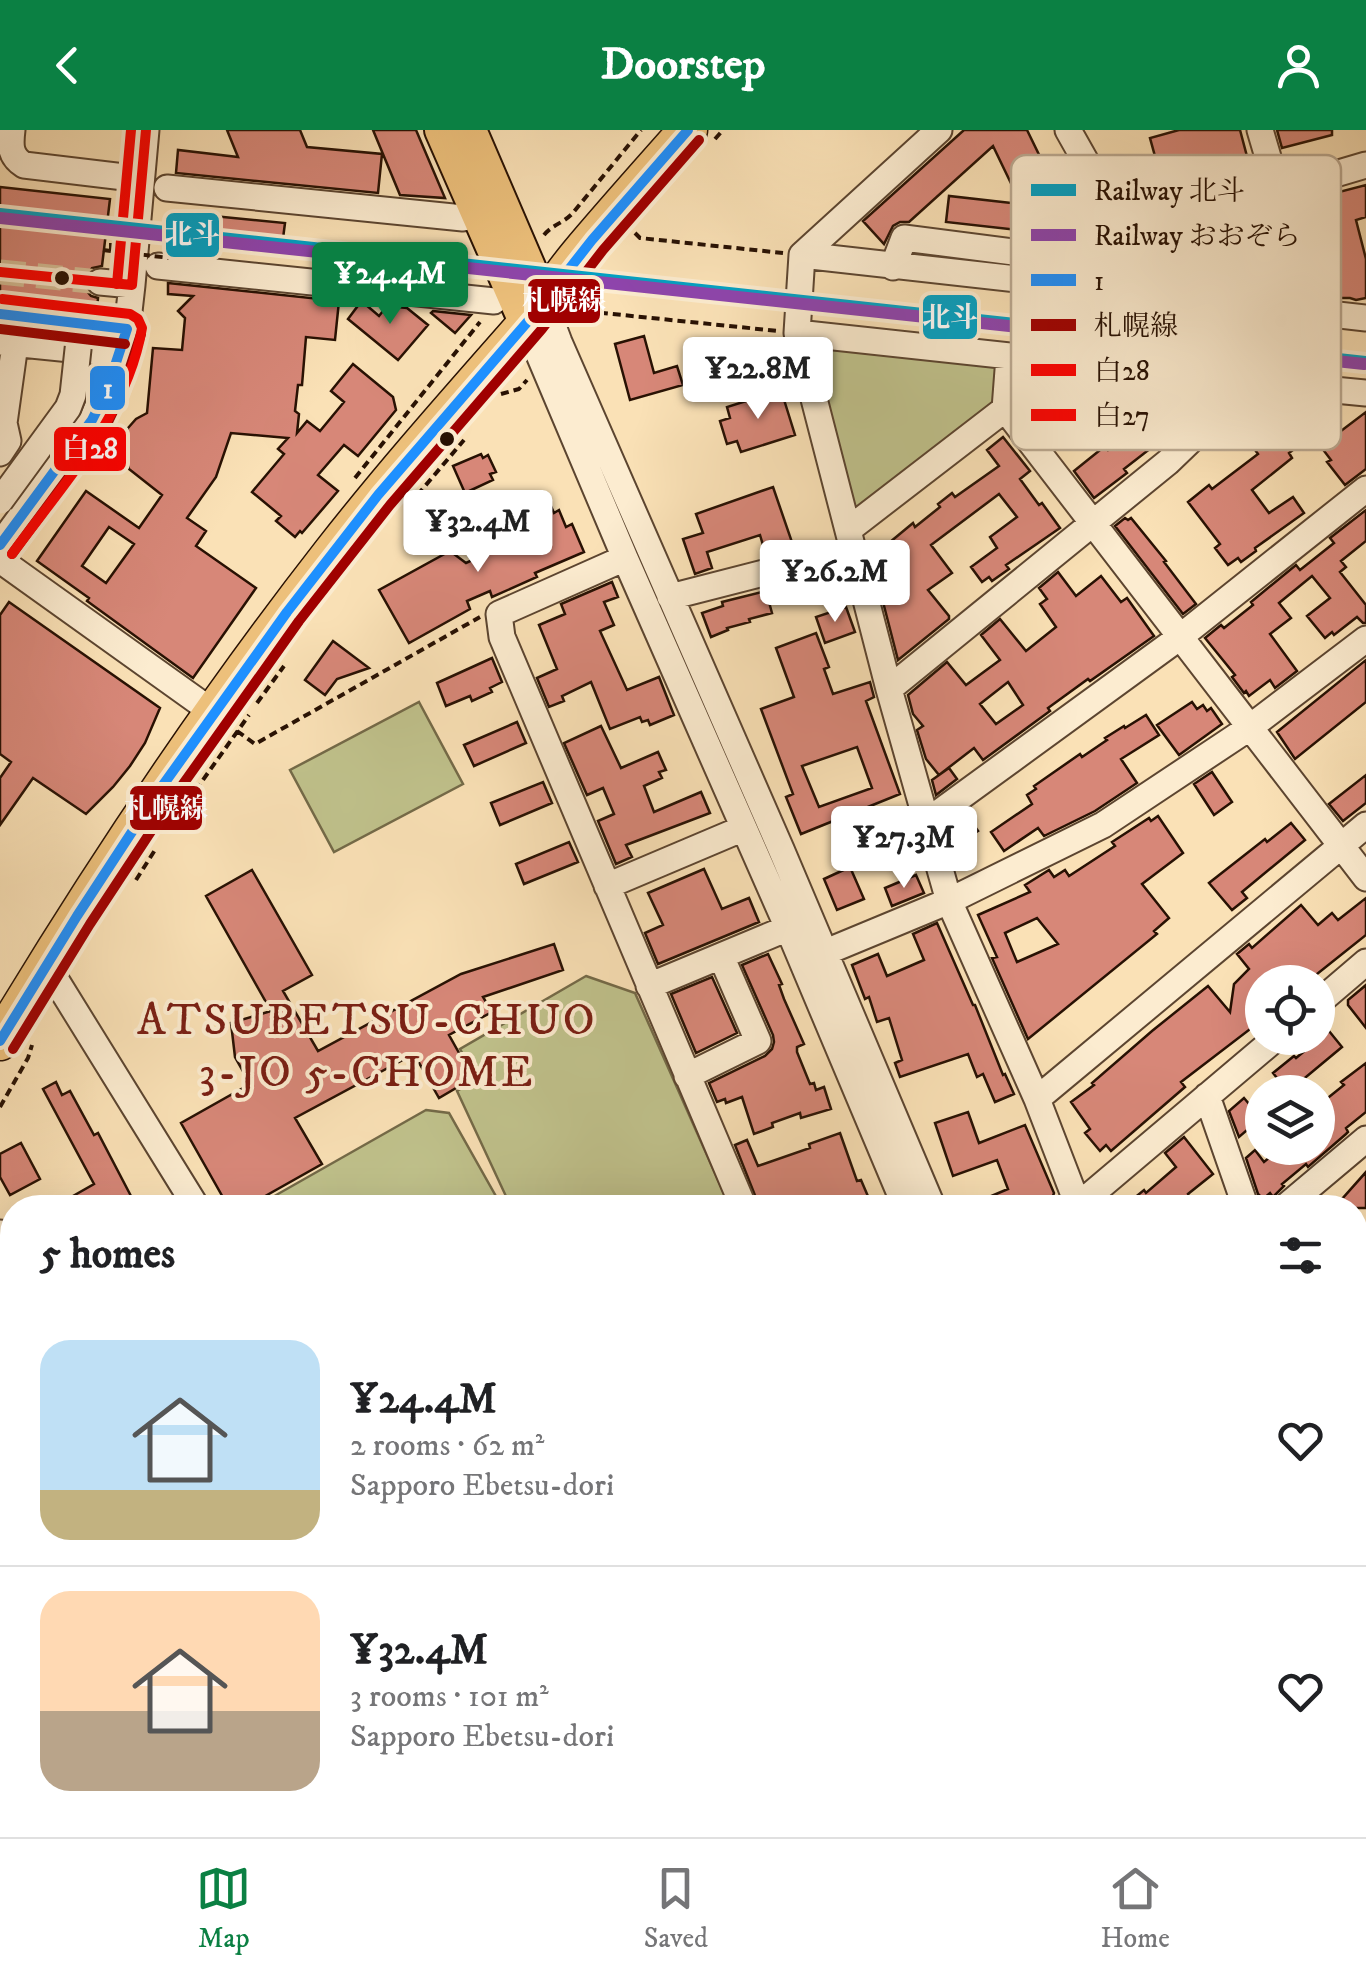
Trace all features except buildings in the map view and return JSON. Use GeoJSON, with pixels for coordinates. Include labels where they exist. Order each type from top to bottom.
{"type":"FeatureCollection","features":[{"type":"Feature","properties":{"kind":"highway"},"geometry":{"type":"LineString","coordinates":[[14,1050],[46,964],[134,828],[225,722],[330,555],[409,457],[559,311],[576,259],[688,130]]}},
{"type":"Feature","properties":{"kind":"main road"},"geometry":{"type":"LineString","coordinates":[[441,130],[559,311]]}},
{"type":"Feature","properties":{"kind":"main road"},"geometry":{"type":"LineString","coordinates":[[470,130],[559,311]]}},
{"type":"Feature","properties":{"kind":"street"},"geometry":{"type":"LineString","coordinates":[[12,130],[12,155],[24,165],[141,179]]}},
{"type":"Feature","properties":{"kind":"street"},"geometry":{"type":"LineString","coordinates":[[0,545],[92,420],[120,354],[132,285],[146,130]]}},
{"type":"Feature","properties":{"kind":"street"},"geometry":{"type":"LineString","coordinates":[[939,130],[802,255],[796,333],[889,690],[949,901],[1037,1099],[1073,1195]]}},
{"type":"Feature","properties":{"kind":"street"},"geometry":{"type":"LineString","coordinates":[[1068,130],[1082,155]]}},
{"type":"Feature","properties":{"kind":"street"},"geometry":{"type":"LineString","coordinates":[[1260,130],[1267,155]]}},
{"type":"Feature","properties":{"kind":"street"},"geometry":{"type":"LineString","coordinates":[[1341,173],[1366,166]]}},
{"type":"Feature","properties":{"kind":"street"},"geometry":{"type":"LineString","coordinates":[[167,188],[463,218]]}},
{"type":"Feature","properties":{"kind":"street"},"geometry":{"type":"LineString","coordinates":[[894,266],[904,238],[1011,252]]}},
{"type":"Feature","properties":{"kind":"street"},"geometry":{"type":"LineString","coordinates":[[802,255],[1011,279]]}},
{"type":"Feature","properties":{"kind":"street"},"geometry":{"type":"LineString","coordinates":[[164,262],[488,310]]}},
{"type":"Feature","properties":{"kind":"street"},"geometry":{"type":"LineString","coordinates":[[100,282],[132,285]]}},
{"type":"Feature","properties":{"kind":"street"},"geometry":{"type":"LineString","coordinates":[[559,311],[624,558],[788,928],[901,1195]]}},
{"type":"Feature","properties":{"kind":"street"},"geometry":{"type":"LineString","coordinates":[[559,311],[559,342],[826,952],[928,1195]]}},
{"type":"Feature","properties":{"kind":"street"},"geometry":{"type":"LineString","coordinates":[[1341,315],[1366,318]]}},
{"type":"Feature","properties":{"kind":"street"},"geometry":{"type":"LineString","coordinates":[[0,500],[68,408],[85,328],[127,328]]}},
{"type":"Feature","properties":{"kind":"street"},"geometry":{"type":"LineString","coordinates":[[796,333],[1009,357],[1005,409],[1011,417]]}},
{"type":"Feature","properties":{"kind":"street"},"geometry":{"type":"LineString","coordinates":[[0,453],[8,441],[2,426],[8,343],[120,354]]}},
{"type":"Feature","properties":{"kind":"street"},"geometry":{"type":"LineString","coordinates":[[1341,391],[1366,393]]}},
{"type":"Feature","properties":{"kind":"street"},"geometry":{"type":"LineString","coordinates":[[670,597],[850,540],[1005,409]]}},
{"type":"Feature","properties":{"kind":"street"},"geometry":{"type":"LineString","coordinates":[[1036,450],[1366,878]]}},
{"type":"Feature","properties":{"kind":"street"},"geometry":{"type":"LineString","coordinates":[[889,690],[1180,450]]}},
{"type":"Feature","properties":{"kind":"street"},"geometry":{"type":"LineString","coordinates":[[926,822],[1180,637],[1366,489]]}},
{"type":"Feature","properties":{"kind":"street"},"geometry":{"type":"LineString","coordinates":[[624,558],[499,614],[502,637],[738,1195]]}},
{"type":"Feature","properties":{"kind":"street"},"geometry":{"type":"LineString","coordinates":[[0,560],[225,722]]}},
{"type":"Feature","properties":{"kind":"street"},"geometry":{"type":"LineString","coordinates":[[826,952],[949,901],[1103,825],[1249,728],[1366,639]]}},
{"type":"Feature","properties":{"kind":"street"},"geometry":{"type":"LineString","coordinates":[[1037,1099],[1366,825]]}},
{"type":"Feature","properties":{"kind":"street"},"geometry":{"type":"LineString","coordinates":[[607,886],[744,828]]}},
{"type":"Feature","properties":{"kind":"street"},"geometry":{"type":"LineString","coordinates":[[648,986],[788,928]]}},
{"type":"Feature","properties":{"kind":"street"},"geometry":{"type":"LineString","coordinates":[[687,1076],[758,1042],[721,956]]}},
{"type":"Feature","properties":{"kind":"street"},"geometry":{"type":"LineString","coordinates":[[1335,988],[1366,962]]}},
{"type":"Feature","properties":{"kind":"street"},"geometry":{"type":"LineString","coordinates":[[46,964],[189,1195]]}},
{"type":"Feature","properties":{"kind":"street"},"geometry":{"type":"LineString","coordinates":[[1091,1195],[1256,1055]]}},
{"type":"Feature","properties":{"kind":"street"},"geometry":{"type":"LineString","coordinates":[[1207,1096],[1241,1195]]}},
{"type":"Feature","properties":{"kind":"street"},"geometry":{"type":"LineString","coordinates":[[1299,1195],[1366,1139]]}},
{"type":"Feature","properties":{"kind":"path"},"geometry":{"type":"LineString","coordinates":[[545,234],[552,225],[572,214],[641,130]]}},
{"type":"Feature","properties":{"kind":"path"},"geometry":{"type":"LineString","coordinates":[[634,232],[640,238],[802,255]]}},
{"type":"Feature","properties":{"kind":"path"},"geometry":{"type":"LineString","coordinates":[[110,251],[111,233]]}},
{"type":"Feature","properties":{"kind":"path"},"geometry":{"type":"LineString","coordinates":[[103,250],[164,262]]}},
{"type":"Feature","properties":{"kind":"path"},"geometry":{"type":"LineString","coordinates":[[485,328],[488,310]]}},
{"type":"Feature","properties":{"kind":"path"},"geometry":{"type":"LineString","coordinates":[[559,311],[796,333]]}},
{"type":"Feature","properties":{"kind":"path"},"geometry":{"type":"LineString","coordinates":[[498,394],[519,389],[527,380]]}},
{"type":"Feature","properties":{"kind":"path"},"geometry":{"type":"LineString","coordinates":[[404,510],[470,431]]}},
{"type":"Feature","properties":{"kind":"path"},"geometry":{"type":"LineString","coordinates":[[225,722],[255,744],[478,617],[499,614]]}},
{"type":"Feature","properties":{"kind":"path"},"geometry":{"type":"LineString","coordinates":[[189,800],[225,722],[283,667]]}},
{"type":"Feature","properties":{"kind":"path"},"geometry":{"type":"LineString","coordinates":[[130,888],[160,844]]}},
{"type":"Feature","properties":{"kind":"path"},"geometry":{"type":"LineString","coordinates":[[0,1107],[14,1050]]}},
{"type":"Feature","properties":{"kind":"green space"},"geometry":{"type":"Polygon","coordinates":[[[810,343],[1002,364],[999,403],[857,518],[810,343]]]}},
{"type":"Feature","properties":{"kind":"green space"},"geometry":{"type":"Polygon","coordinates":[[[419,702],[463,784],[334,852],[290,770],[419,702]]]}},
{"type":"Feature","properties":{"kind":"green space"},"geometry":{"type":"Polygon","coordinates":[[[586,976],[635,993],[725,1195],[505,1195],[457,1091],[477,1079],[460,1049],[586,976]]]}},
{"type":"Feature","properties":{"kind":"green space"},"geometry":{"type":"Polygon","coordinates":[[[426,1110],[449,1113],[495,1195],[276,1195],[426,1110]]]}},
{"type":"Feature","properties":{"kind":"tunnel"},"geometry":{"type":"LineString","coordinates":[[0,272],[100,282]]}},
{"type":"Feature","properties":{"kind":"tunnel"},"geometry":{"type":"LineString","coordinates":[[0,314],[90,325]]}},
{"type":"Feature","properties":{"kind":"rail line","name":"北斗"},"geometry":{"type":"LineString","coordinates":[[0,214],[1011,324]]}},
{"type":"Feature","properties":{"kind":"rail line","name":"おおぞら"},"geometry":{"type":"LineString","coordinates":[[0,218],[1011,326]]}},
{"type":"Feature","properties":{"kind":"rail line","name":"北斗"},"geometry":{"type":"LineString","coordinates":[[1341,359],[1366,362]]}},
{"type":"Feature","properties":{"kind":"rail line","name":"おおぞら"},"geometry":{"type":"LineString","coordinates":[[1341,362],[1364,364]]}},
{"type":"Feature","properties":{"kind":"transit line","name":"白28"},"geometry":{"type":"LineString","coordinates":[[117,284],[131,130]]}},
{"type":"Feature","properties":{"kind":"transit line","name":"白27"},"geometry":{"type":"LineString","coordinates":[[132,285],[146,130]]}},
{"type":"Feature","properties":{"kind":"transit line","name":"1"},"geometry":{"type":"LineString","coordinates":[[0,1041],[158,792],[287,612],[378,495],[688,130]]}},
{"type":"Feature","properties":{"kind":"transit line","name":"札幌線"},"geometry":{"type":"LineString","coordinates":[[13,1049],[171,801],[299,621],[390,505],[699,140]]}},
{"type":"Feature","properties":{"kind":"transit line","name":"白27"},"geometry":{"type":"LineString","coordinates":[[0,272],[132,285]]}},
{"type":"Feature","properties":{"kind":"transit line","name":"白28"},"geometry":{"type":"LineString","coordinates":[[2,299],[130,314],[142,328],[123,391],[108,420],[12,554]]}},
{"type":"Feature","properties":{"kind":"transit line","name":"1"},"geometry":{"type":"LineString","coordinates":[[0,314],[127,329],[107,390],[92,420],[0,545]]}},
{"type":"Feature","properties":{"kind":"transit line","name":"札幌線"},"geometry":{"type":"LineString","coordinates":[[0,329],[125,344]]}},
{"type":"Feature","properties":{"kind":"transit line","name":"札幌線"},"geometry":{"type":"LineString","coordinates":[[12,554],[105,428],[121,395],[141,334]]}},
{"type":"Feature","properties":{"kind":"district","name":"ATSUBETSU-CHUO 3-JO 5-CHOME"},"geometry":{"type":"Point","coordinates":[367,1047]}}]}
